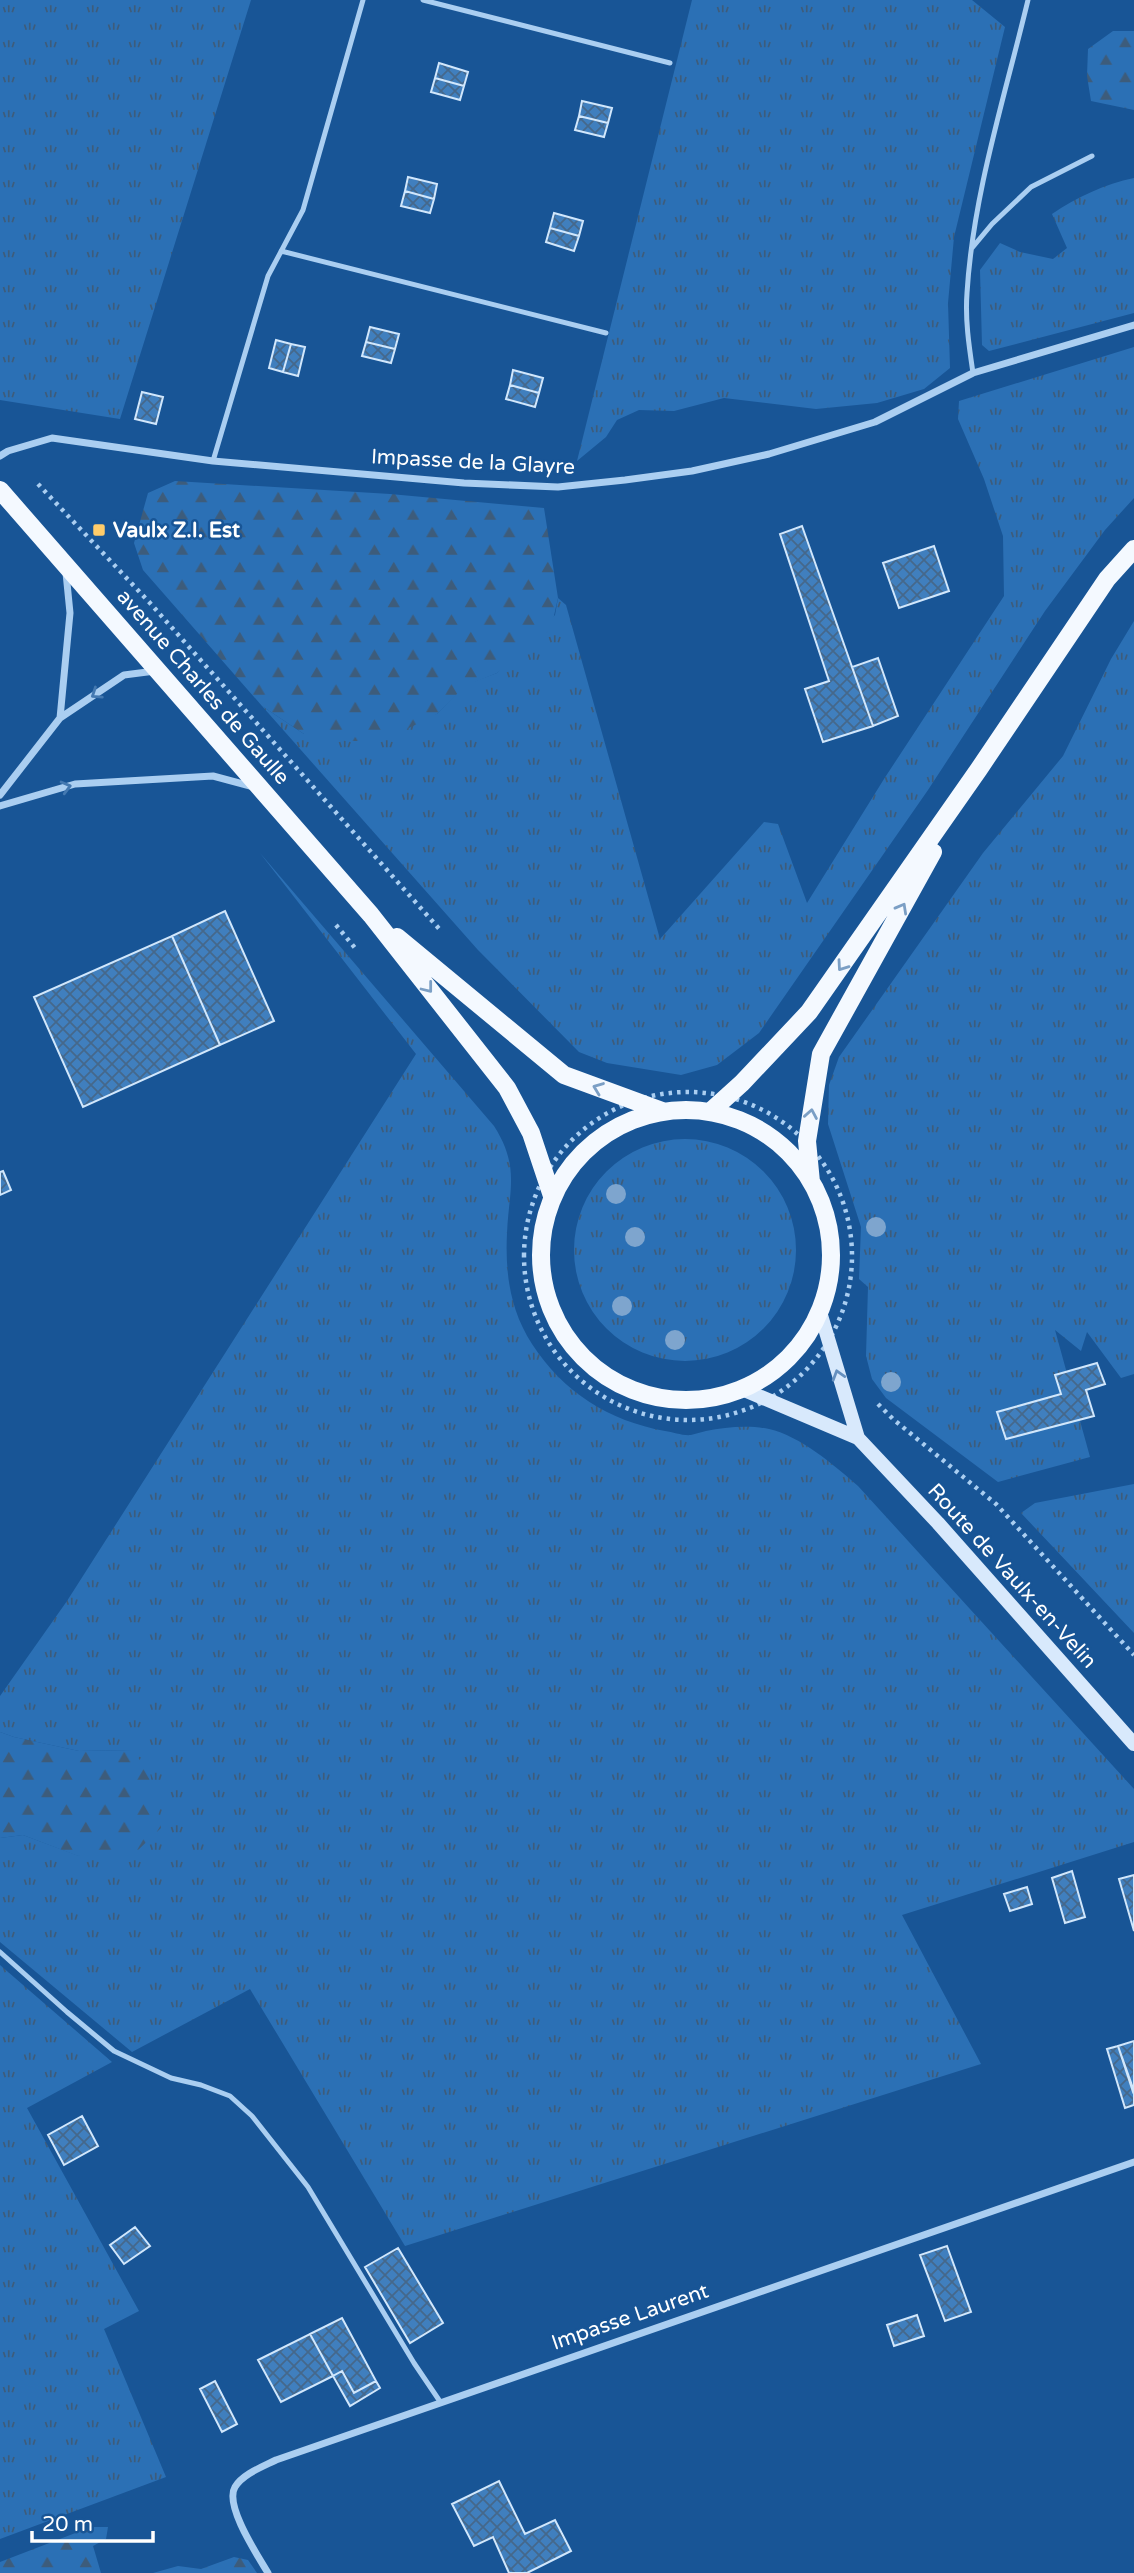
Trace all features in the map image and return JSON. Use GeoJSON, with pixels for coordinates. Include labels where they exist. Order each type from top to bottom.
{"type":"FeatureCollection","features":[{"type":"Feature","properties":{"kind":"main road","name":"avenue Charles de Gaulle"},"geometry":{"type":"LineString","coordinates":[[0,490],[371,915],[507,1088],[531,1133],[552,1196]]}},
{"type":"Feature","properties":{"kind":"main road"},"geometry":{"type":"LineString","coordinates":[[710,1111],[809,1013],[1107,579],[1134,549]]}},
{"type":"Feature","properties":{"kind":"main road"},"geometry":{"type":"LineString","coordinates":[[811,1182],[807,1141],[821,1054],[979,769]]}},
{"type":"Feature","properties":{"kind":"main road","name":"avenue Charles de Gaulle"},"geometry":{"type":"LineString","coordinates":[[371,915],[564,1075],[662,1111]]}},
{"type":"Feature","properties":{"kind":"main road"},"geometry":{"type":"LineString","coordinates":[[662,1111],[710,1111],[750,1125],[785,1149],[811,1182],[825,1212],[831,1246],[829,1280],[820,1312],[800,1344],[774,1370],[742,1389],[693,1400],[644,1394],[600,1373],[565,1338],[544,1293],[540,1244],[552,1196],[579,1156],[617,1126],[662,1111]]}},
{"type":"Feature","properties":{"kind":"street","name":"Impasse de la Glayre"},"geometry":{"type":"LineString","coordinates":[[0,456],[8,451],[52,438],[213,461],[464,483],[558,488],[692,471],[769,454],[875,422],[973,373],[1134,325]]}},
{"type":"Feature","properties":{"kind":"street"},"geometry":{"type":"LineString","coordinates":[[60,718],[70,613],[64,562]]}},
{"type":"Feature","properties":{"kind":"street"},"geometry":{"type":"LineString","coordinates":[[0,794],[60,718],[124,676],[159,670]]}},
{"type":"Feature","properties":{"kind":"street"},"geometry":{"type":"LineString","coordinates":[[0,806],[75,784],[213,776],[261,788]]}},
{"type":"Feature","properties":{"kind":"street","name":"Route de Vaulx-en-Velin"},"geometry":{"type":"LineString","coordinates":[[820,1312],[858,1438]]}},
{"type":"Feature","properties":{"kind":"street","name":"Route de Vaulx-en-Velin"},"geometry":{"type":"LineString","coordinates":[[742,1389],[858,1438],[938,1523],[1134,1744]]}},
{"type":"Feature","properties":{"kind":"street","name":"Impasse Laurent"},"geometry":{"type":"LineString","coordinates":[[268,2573],[235,2511],[233,2489],[245,2476],[276,2460],[1134,2162]]}},
{"type":"Feature","properties":{"kind":"lane"},"geometry":{"type":"LineString","coordinates":[[213,461],[268,276],[303,210],[363,0]]}},
{"type":"Feature","properties":{"kind":"lane"},"geometry":{"type":"LineString","coordinates":[[422,0],[670,64]]}},
{"type":"Feature","properties":{"kind":"lane"},"geometry":{"type":"LineString","coordinates":[[973,373],[967,330],[967,294],[975,222],[1028,0]]}},
{"type":"Feature","properties":{"kind":"lane"},"geometry":{"type":"LineString","coordinates":[[972,248],[992,224],[1031,187],[1092,156]]}},
{"type":"Feature","properties":{"kind":"lane"},"geometry":{"type":"LineString","coordinates":[[281,251],[606,333]]}},
{"type":"Feature","properties":{"kind":"lane"},"geometry":{"type":"LineString","coordinates":[[0,1952],[114,2051],[171,2078],[230,2096],[252,2116],[308,2187],[441,2403]]}},
{"type":"Feature","properties":{"kind":"path"},"geometry":{"type":"LineString","coordinates":[[8,451],[149,603],[446,936]]}},
{"type":"Feature","properties":{"kind":"path"},"geometry":{"type":"LineString","coordinates":[[329,916],[356,948]]}},
{"type":"Feature","properties":{"kind":"path"},"geometry":{"type":"LineString","coordinates":[[656,1088],[667,1092]]}},
{"type":"Feature","properties":{"kind":"path"},"geometry":{"type":"LineString","coordinates":[[698,1091],[729,1095],[784,1121],[807,1141],[833,1176],[849,1216],[853,1259],[847,1302],[830,1341],[803,1375],[767,1401],[713,1419],[656,1418],[603,1398],[559,1361],[531,1311],[522,1255],[532,1199],[545,1172],[582,1129],[631,1101],[667,1092],[698,1091]]}},
{"type":"Feature","properties":{"kind":"path"},"geometry":{"type":"LineString","coordinates":[[529,1188],[532,1199]]}},
{"type":"Feature","properties":{"kind":"path"},"geometry":{"type":"LineString","coordinates":[[847,1302],[849,1312]]}},
{"type":"Feature","properties":{"kind":"path","name":"Route de Vaulx-en-Velin"},"geometry":{"type":"LineString","coordinates":[[875,1401],[996,1504],[1134,1656]]}},
{"type":"Feature","properties":{"kind":"green space"},"geometry":{"type":"Polygon","coordinates":[[[0,0],[251,0],[120,419],[0,400],[0,0]]]}},
{"type":"Feature","properties":{"kind":"green space"},"geometry":{"type":"Polygon","coordinates":[[[692,0],[972,0],[1005,27],[954,237],[948,303],[950,368],[924,389],[877,403],[816,409],[724,398],[674,411],[639,410],[617,420],[606,437],[577,461],[692,0]]]}},
{"type":"Feature","properties":{"kind":"green space"},"geometry":{"type":"Polygon","coordinates":[[[1113,31],[1134,31],[1134,110],[1091,101],[1087,76],[1088,49],[1113,31]]]}},
{"type":"Feature","properties":{"kind":"green space"},"geometry":{"type":"Polygon","coordinates":[[[1134,178],[1134,313],[989,351],[982,345],[980,270],[1000,243],[1020,252],[1053,259],[1067,248],[1052,214],[1092,192],[1134,178]]]}},
{"type":"Feature","properties":{"kind":"green space"},"geometry":{"type":"Polygon","coordinates":[[[1134,347],[1134,498],[1105,530],[1045,611],[928,790],[759,1033],[717,1065],[681,1075],[607,1063],[579,1052],[478,950],[262,706],[304,734],[437,714],[465,685],[497,673],[555,615],[558,598],[566,605],[660,939],[764,822],[778,824],[807,903],[884,779],[1004,596],[1003,536],[984,479],[958,419],[959,401],[1134,347]]]}},
{"type":"Feature","properties":{"kind":"green space"},"geometry":{"type":"Polygon","coordinates":[[[175,481],[390,494],[544,508],[558,598],[551,629],[497,673],[465,686],[437,714],[383,741],[346,741],[304,734],[262,706],[143,570],[134,543],[148,493],[175,481]]]}},
{"type":"Feature","properties":{"kind":"green space"},"geometry":{"type":"Polygon","coordinates":[[[1134,621],[1134,1374],[1121,1378],[1087,1332],[1081,1351],[1055,1330],[1090,1457],[998,1482],[886,1398],[872,1379],[866,1356],[868,1287],[859,1279],[861,1227],[828,1124],[829,1085],[839,1057],[983,853],[1063,756],[1111,659],[1134,621]]]}},
{"type":"Feature","properties":{"kind":"green space"},"geometry":{"type":"Polygon","coordinates":[[[260,853],[494,1126],[510,1166],[507,1262],[510,1291],[532,1344],[558,1376],[589,1402],[606,1412],[644,1426],[688,1435],[729,1428],[769,1429],[793,1438],[816,1452],[858,1486],[1134,1789],[1134,1842],[902,1915],[981,2064],[405,2246],[250,1989],[132,2052],[0,1942],[0,1838],[23,1835],[79,1856],[132,1750],[79,1751],[0,1732],[0,1696],[67,1601],[416,1054],[260,853]]]}},
{"type":"Feature","properties":{"kind":"green space"},"geometry":{"type":"Polygon","coordinates":[[[685,1139],[707,1141],[737,1152],[755,1164],[771,1180],[783,1198],[791,1218],[796,1250],[794,1272],[783,1302],[771,1320],[755,1336],[737,1348],[717,1356],[685,1361],[663,1359],[633,1348],[615,1336],[599,1320],[587,1302],[579,1282],[574,1250],[576,1228],[587,1198],[599,1180],[615,1164],[633,1152],[653,1144],[685,1139]]]}},
{"type":"Feature","properties":{"kind":"green space"},"geometry":{"type":"Polygon","coordinates":[[[1134,1484],[1134,1633],[1021,1513],[1035,1503],[1134,1484]]]}},
{"type":"Feature","properties":{"kind":"green space"},"geometry":{"type":"Polygon","coordinates":[[[0,1732],[79,1751],[132,1750],[150,1773],[161,1828],[137,1851],[78,1856],[23,1835],[0,1838],[0,1732]]]}},
{"type":"Feature","properties":{"kind":"green space"},"geometry":{"type":"Polygon","coordinates":[[[0,1965],[112,2062],[27,2108],[139,2311],[104,2329],[166,2477],[0,2539],[0,1965]]]}},
{"type":"Feature","properties":{"kind":"green space"},"geometry":{"type":"Polygon","coordinates":[[[91,2527],[108,2527],[106,2539],[93,2546],[101,2573],[0,2573],[0,2562],[91,2527]]]}},
{"type":"Feature","properties":{"kind":"green space"},"geometry":{"type":"Polygon","coordinates":[[[234,2557],[248,2560],[257,2573],[153,2573],[178,2566],[201,2569],[234,2557]]]}},
{"type":"Feature","properties":{"kind":"building"},"geometry":{"type":"Polygon","coordinates":[[[439,63],[468,72],[464,86],[435,78],[439,63]]]}},
{"type":"Feature","properties":{"kind":"building"},"geometry":{"type":"Polygon","coordinates":[[[435,78],[464,86],[460,100],[431,92],[435,78]]]}},
{"type":"Feature","properties":{"kind":"building"},"geometry":{"type":"Polygon","coordinates":[[[582,101],[612,108],[608,123],[579,116],[582,101]]]}},
{"type":"Feature","properties":{"kind":"building"},"geometry":{"type":"Polygon","coordinates":[[[579,116],[608,123],[604,137],[575,130],[579,116]]]}},
{"type":"Feature","properties":{"kind":"building"},"geometry":{"type":"Polygon","coordinates":[[[408,177],[437,184],[434,199],[405,191],[408,177]]]}},
{"type":"Feature","properties":{"kind":"building"},"geometry":{"type":"Polygon","coordinates":[[[405,191],[434,199],[430,213],[401,206],[405,191]]]}},
{"type":"Feature","properties":{"kind":"building"},"geometry":{"type":"Polygon","coordinates":[[[554,213],[583,221],[579,236],[550,228],[554,213]]]}},
{"type":"Feature","properties":{"kind":"building"},"geometry":{"type":"Polygon","coordinates":[[[550,228],[579,236],[574,251],[546,242],[550,228]]]}},
{"type":"Feature","properties":{"kind":"building"},"geometry":{"type":"Polygon","coordinates":[[[370,327],[399,334],[395,349],[366,342],[370,327]]]}},
{"type":"Feature","properties":{"kind":"building"},"geometry":{"type":"Polygon","coordinates":[[[276,340],[291,344],[283,372],[269,368],[276,340]]]}},
{"type":"Feature","properties":{"kind":"building"},"geometry":{"type":"Polygon","coordinates":[[[366,342],[395,349],[391,363],[362,356],[366,342]]]}},
{"type":"Feature","properties":{"kind":"building"},"geometry":{"type":"Polygon","coordinates":[[[291,344],[305,347],[298,376],[283,372],[291,344]]]}},
{"type":"Feature","properties":{"kind":"building"},"geometry":{"type":"Polygon","coordinates":[[[513,370],[543,378],[539,393],[510,385],[513,370]]]}},
{"type":"Feature","properties":{"kind":"building"},"geometry":{"type":"Polygon","coordinates":[[[510,385],[539,393],[535,407],[506,399],[510,385]]]}},
{"type":"Feature","properties":{"kind":"building"},"geometry":{"type":"Polygon","coordinates":[[[142,392],[163,397],[156,424],[135,419],[142,392]]]}},
{"type":"Feature","properties":{"kind":"building"},"geometry":{"type":"Polygon","coordinates":[[[802,526],[873,726],[823,742],[805,689],[829,681],[780,534],[802,526]]]}},
{"type":"Feature","properties":{"kind":"building"},"geometry":{"type":"Polygon","coordinates":[[[934,546],[949,591],[899,608],[883,563],[934,546]]]}},
{"type":"Feature","properties":{"kind":"building"},"geometry":{"type":"Polygon","coordinates":[[[878,658],[898,716],[873,726],[852,667],[878,658]]]}},
{"type":"Feature","properties":{"kind":"building"},"geometry":{"type":"Polygon","coordinates":[[[225,911],[274,1021],[220,1045],[172,936],[225,911]]]}},
{"type":"Feature","properties":{"kind":"building"},"geometry":{"type":"Polygon","coordinates":[[[172,936],[220,1045],[83,1107],[34,997],[172,936]]]}},
{"type":"Feature","properties":{"kind":"building"},"geometry":{"type":"Polygon","coordinates":[[[3,1171],[11,1190],[0,1195],[0,1172],[3,1171]]]}},
{"type":"Feature","properties":{"kind":"building"},"geometry":{"type":"Polygon","coordinates":[[[1097,1363],[1105,1384],[1086,1390],[1094,1416],[1006,1439],[997,1412],[1061,1394],[1055,1375],[1097,1363]]]}},
{"type":"Feature","properties":{"kind":"building"},"geometry":{"type":"Polygon","coordinates":[[[1072,1871],[1085,1917],[1065,1923],[1052,1878],[1072,1871]]]}},
{"type":"Feature","properties":{"kind":"building"},"geometry":{"type":"Polygon","coordinates":[[[1134,1875],[1134,1931],[1119,1879],[1134,1875]]]}},
{"type":"Feature","properties":{"kind":"building"},"geometry":{"type":"Polygon","coordinates":[[[1027,1887],[1032,1904],[1010,1911],[1004,1894],[1027,1887]]]}},
{"type":"Feature","properties":{"kind":"building"},"geometry":{"type":"Polygon","coordinates":[[[1134,2041],[1134,2091],[1133,2092],[1118,2046],[1134,2041]]]}},
{"type":"Feature","properties":{"kind":"building"},"geometry":{"type":"Polygon","coordinates":[[[1118,2046],[1134,2091],[1134,2105],[1125,2108],[1107,2049],[1118,2046]]]}},
{"type":"Feature","properties":{"kind":"building"},"geometry":{"type":"Polygon","coordinates":[[[82,2116],[98,2146],[64,2165],[48,2135],[82,2116]]]}},
{"type":"Feature","properties":{"kind":"building"},"geometry":{"type":"Polygon","coordinates":[[[135,2227],[150,2246],[124,2264],[110,2245],[135,2227]]]}},
{"type":"Feature","properties":{"kind":"building"},"geometry":{"type":"Polygon","coordinates":[[[947,2246],[971,2312],[945,2321],[920,2255],[947,2246]]]}},
{"type":"Feature","properties":{"kind":"building"},"geometry":{"type":"Polygon","coordinates":[[[398,2248],[443,2323],[410,2343],[365,2267],[398,2248]]]}},
{"type":"Feature","properties":{"kind":"building"},"geometry":{"type":"Polygon","coordinates":[[[917,2315],[924,2336],[894,2346],[887,2325],[917,2315]]]}},
{"type":"Feature","properties":{"kind":"building"},"geometry":{"type":"Polygon","coordinates":[[[342,2318],[376,2381],[354,2393],[342,2371],[333,2376],[310,2334],[342,2318]]]}},
{"type":"Feature","properties":{"kind":"building"},"geometry":{"type":"Polygon","coordinates":[[[310,2334],[333,2376],[281,2402],[258,2360],[310,2334]]]}},
{"type":"Feature","properties":{"kind":"building"},"geometry":{"type":"Polygon","coordinates":[[[342,2371],[354,2393],[376,2381],[380,2388],[350,2406],[333,2376],[342,2371]]]}},
{"type":"Feature","properties":{"kind":"building"},"geometry":{"type":"Polygon","coordinates":[[[215,2381],[237,2424],[222,2432],[200,2389],[215,2381]]]}},
{"type":"Feature","properties":{"kind":"building"},"geometry":{"type":"Polygon","coordinates":[[[499,2481],[525,2534],[555,2520],[571,2551],[527,2573],[509,2573],[493,2537],[474,2546],[452,2504],[499,2481]]]}},
{"type":"Feature","properties":{"kind":"place","name":"Vaulx Z.I. Est"},"geometry":{"type":"Point","coordinates":[99,530]}}]}
